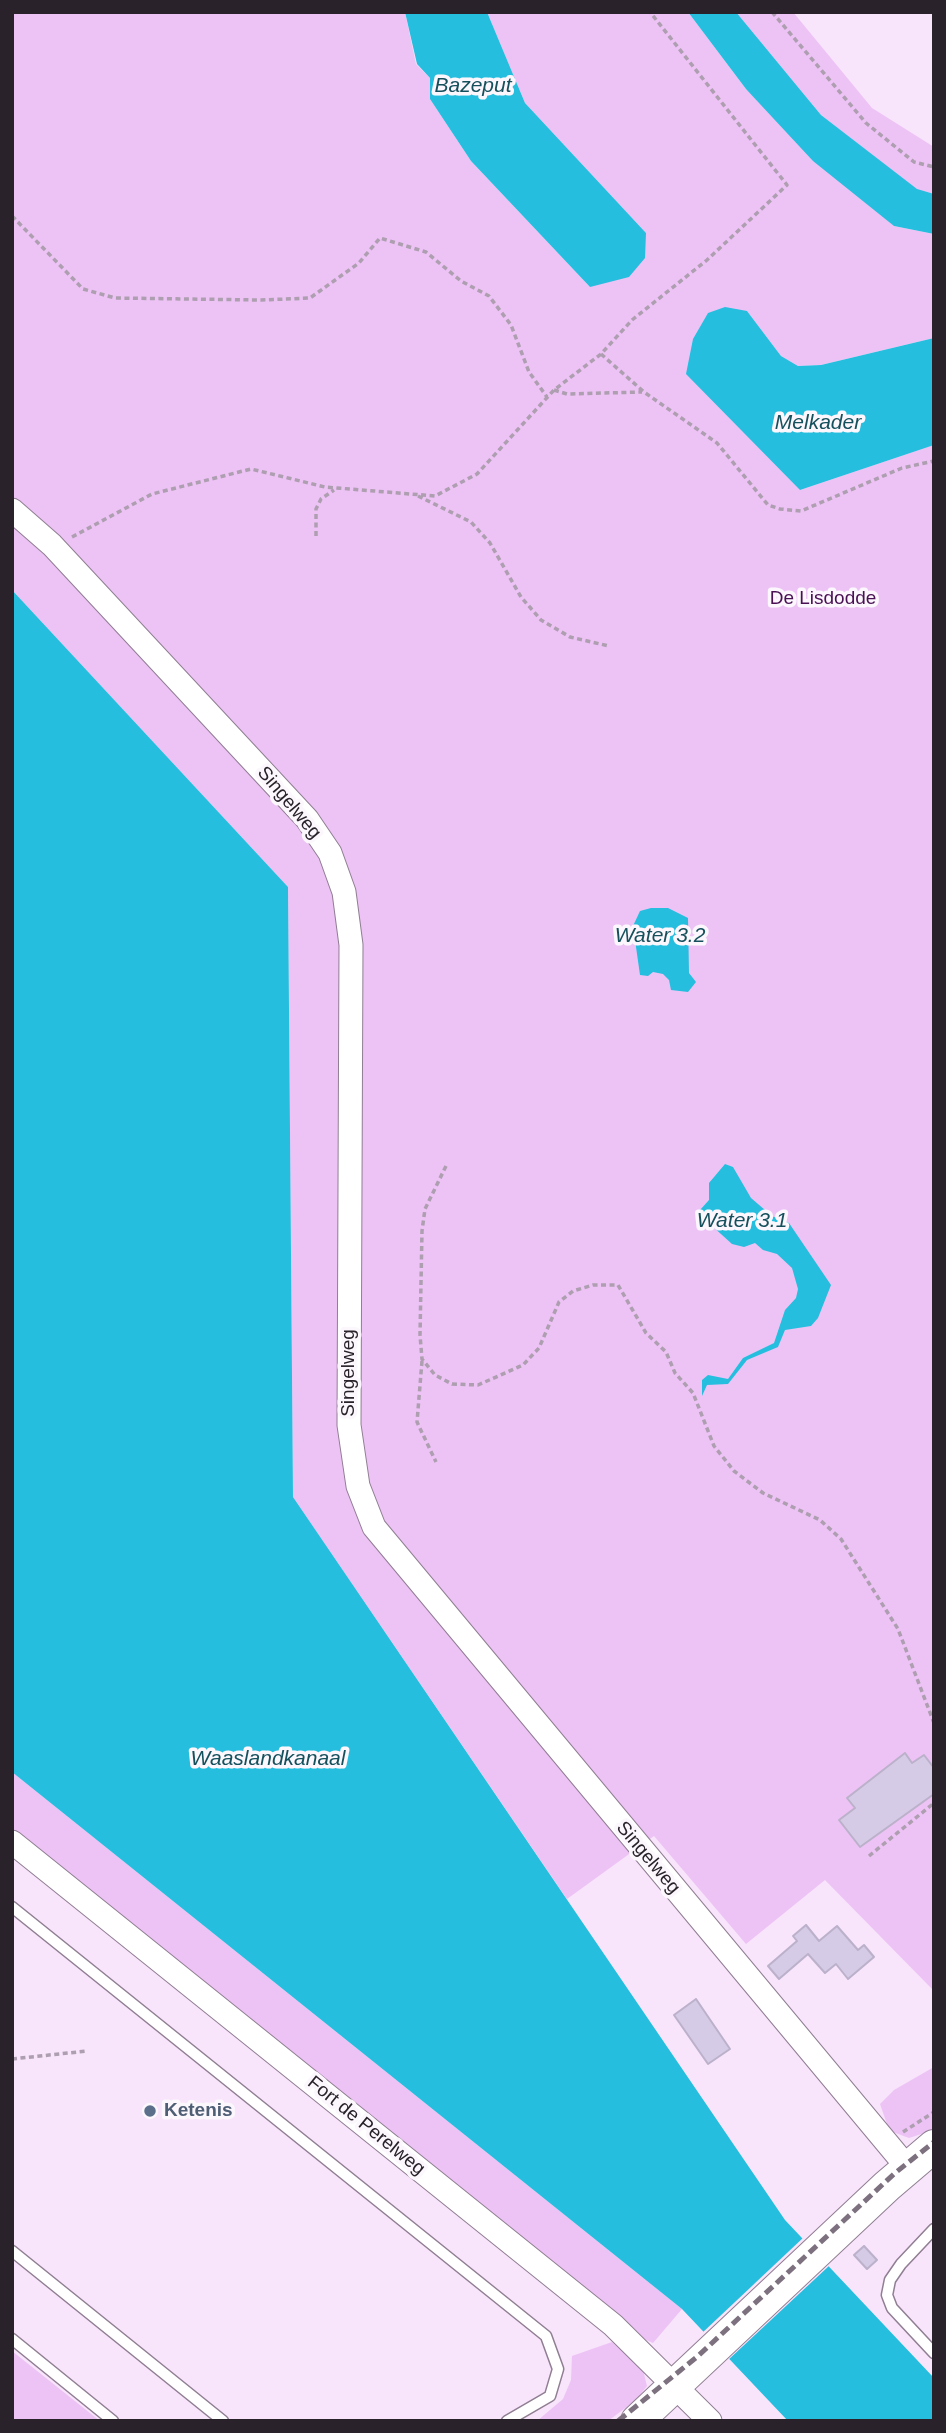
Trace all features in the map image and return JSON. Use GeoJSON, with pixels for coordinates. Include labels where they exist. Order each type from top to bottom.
{"type":"FeatureCollection","features":[{"type":"Feature","properties":{"kind":"main road"},"geometry":{"type":"LineString","coordinates":[[637,2421],[908,2167],[934,2146]]}},
{"type":"Feature","properties":{"kind":"street","name":"Singelweg"},"geometry":{"type":"LineString","coordinates":[[12,510],[58,552],[307,819],[330,853],[344,892],[351,945],[349,1425],[358,1486],[374,1527],[908,2167]]}},
{"type":"Feature","properties":{"kind":"street","name":"Fort de Perelweg"},"geometry":{"type":"LineString","coordinates":[[12,1842],[613,2325],[710,2421]]}},
{"type":"Feature","properties":{"kind":"lane"},"geometry":{"type":"LineString","coordinates":[[12,1907],[546,2336],[558,2369],[550,2396],[507,2421]]}},
{"type":"Feature","properties":{"kind":"lane"},"geometry":{"type":"LineString","coordinates":[[934,2228],[901,2264],[890,2280],[887,2295],[892,2308],[934,2353]]}},
{"type":"Feature","properties":{"kind":"lane"},"geometry":{"type":"LineString","coordinates":[[12,2251],[223,2421]]}},
{"type":"Feature","properties":{"kind":"lane"},"geometry":{"type":"LineString","coordinates":[[12,2339],[113,2421]]}},
{"type":"Feature","properties":{"kind":"path"},"geometry":{"type":"LineString","coordinates":[[58,552],[76,533],[152,494],[251,469],[335,488],[435,496],[477,474],[554,390],[601,354],[632,320],[707,260],[787,185],[650,12]]}},
{"type":"Feature","properties":{"kind":"path"},"geometry":{"type":"LineString","coordinates":[[772,12],[866,123],[914,162],[934,167]]}},
{"type":"Feature","properties":{"kind":"path"},"geometry":{"type":"LineString","coordinates":[[12,216],[83,289],[115,298],[310,298],[359,263],[380,238],[426,252],[461,281],[489,296],[512,325],[529,372],[547,397]]}},
{"type":"Feature","properties":{"kind":"path"},"geometry":{"type":"LineString","coordinates":[[601,354],[644,392],[717,443],[768,505],[780,509],[801,511],[902,468],[934,461]]}},
{"type":"Feature","properties":{"kind":"path"},"geometry":{"type":"LineString","coordinates":[[554,390],[567,394],[644,392]]}},
{"type":"Feature","properties":{"kind":"path"},"geometry":{"type":"LineString","coordinates":[[316,536],[316,509],[321,499],[335,488]]}},
{"type":"Feature","properties":{"kind":"path"},"geometry":{"type":"LineString","coordinates":[[416,495],[471,522],[490,543],[521,597],[541,620],[570,637],[609,646]]}},
{"type":"Feature","properties":{"kind":"path"},"geometry":{"type":"LineString","coordinates":[[436,1462],[417,1422],[422,1359],[419,1335],[422,1231],[425,1209],[446,1166]]}},
{"type":"Feature","properties":{"kind":"path"},"geometry":{"type":"LineString","coordinates":[[422,1359],[435,1376],[452,1384],[478,1385],[523,1365],[539,1348],[559,1302],[573,1291],[593,1285],[618,1285],[646,1333],[666,1352],[675,1373],[693,1393],[714,1446],[734,1471],[763,1493],[820,1520],[841,1539],[898,1629],[934,1723]]}},
{"type":"Feature","properties":{"kind":"path"},"geometry":{"type":"LineString","coordinates":[[869,1856],[934,1803]]}},
{"type":"Feature","properties":{"kind":"path"},"geometry":{"type":"LineString","coordinates":[[12,2059],[86,2051]]}},
{"type":"Feature","properties":{"kind":"path"},"geometry":{"type":"LineString","coordinates":[[885,2141],[934,2112]]}},
{"type":"Feature","properties":{"kind":"green space","name":"De Lisdodde"},"geometry":{"type":"Polygon","coordinates":[[[12,12],[405,12],[416,64],[430,78],[430,99],[471,161],[590,287],[646,233],[525,103],[487,12],[688,12],[746,89],[894,226],[934,234],[934,338],[821,365],[798,366],[781,356],[747,311],[800,490],[934,445],[934,1991],[825,1880],[746,1944],[654,1836],[567,1899],[293,1497],[288,887],[12,590],[12,12]]]}},
{"type":"Feature","properties":{"kind":"green space"},"geometry":{"type":"Polygon","coordinates":[[[736,12],[793,12],[872,108],[934,147],[934,194],[917,190],[821,115],[736,12]]]}},
{"type":"Feature","properties":{"kind":"green space"},"geometry":{"type":"Polygon","coordinates":[[[12,1772],[682,2309],[653,2343],[613,2325],[12,1842],[12,1772]]]}},
{"type":"Feature","properties":{"kind":"green space"},"geometry":{"type":"Polygon","coordinates":[[[934,2067],[934,2130],[909,2138],[893,2132],[880,2104],[894,2090],[934,2067]]]}},
{"type":"Feature","properties":{"kind":"green space"},"geometry":{"type":"Polygon","coordinates":[[[612,2342],[643,2370],[647,2386],[636,2400],[608,2421],[537,2421],[563,2399],[571,2380],[572,2356],[612,2342]]]}},
{"type":"Feature","properties":{"kind":"green space"},"geometry":{"type":"Polygon","coordinates":[[[12,2351],[100,2421],[12,2421],[12,2351]]]}},
{"type":"Feature","properties":{"kind":"water","name":"Bazeput"},"geometry":{"type":"Polygon","coordinates":[[[405,12],[487,12],[525,103],[646,233],[645,258],[629,277],[590,287],[471,161],[430,99],[430,78],[417,64],[405,12]]]}},
{"type":"Feature","properties":{"kind":"water"},"geometry":{"type":"Polygon","coordinates":[[[688,12],[736,12],[821,115],[917,189],[934,194],[934,234],[894,226],[813,161],[746,89],[688,12]]]}},
{"type":"Feature","properties":{"kind":"water","name":"Melkader"},"geometry":{"type":"Polygon","coordinates":[[[725,307],[747,311],[781,356],[798,366],[821,365],[934,338],[934,445],[800,490],[686,374],[693,339],[708,313],[725,307]]]}},
{"type":"Feature","properties":{"kind":"water","name":"Waaslandkanaal"},"geometry":{"type":"Polygon","coordinates":[[[12,590],[288,887],[293,1497],[785,2220],[934,2378],[934,2421],[788,2421],[682,2309],[12,1772],[12,590]]]}},
{"type":"Feature","properties":{"kind":"water","name":"Water 3.2"},"geometry":{"type":"Polygon","coordinates":[[[668,908],[688,918],[689,973],[696,982],[688,992],[671,990],[669,980],[663,974],[653,972],[648,976],[640,975],[633,926],[640,911],[668,908]]]}},
{"type":"Feature","properties":{"kind":"water","name":"Water 3.1"},"geometry":{"type":"Polygon","coordinates":[[[725,1164],[733,1167],[751,1198],[772,1216],[789,1223],[831,1285],[818,1318],[811,1326],[785,1330],[778,1347],[747,1360],[728,1384],[707,1385],[702,1396],[702,1380],[708,1375],[728,1379],[743,1358],[774,1343],[785,1310],[796,1298],[798,1289],[792,1268],[777,1254],[763,1250],[755,1243],[744,1247],[732,1244],[700,1215],[700,1210],[709,1200],[709,1183],[725,1164]]]}},
{"type":"Feature","properties":{"kind":"pier"},"geometry":{"type":"Polygon","coordinates":[[[804,2237],[830,2265],[727,2361],[701,2334],[804,2237]]]}},
{"type":"Feature","properties":{"kind":"building"},"geometry":{"type":"Polygon","coordinates":[[[905,1753],[912,1763],[924,1755],[934,1768],[934,1794],[860,1847],[839,1820],[855,1808],[847,1798],[905,1753]]]}},
{"type":"Feature","properties":{"kind":"building"},"geometry":{"type":"Polygon","coordinates":[[[806,1925],[819,1941],[837,1926],[858,1950],[864,1945],[874,1957],[848,1979],[836,1964],[825,1973],[808,1954],[779,1979],[768,1966],[797,1941],[793,1936],[806,1925]]]}},
{"type":"Feature","properties":{"kind":"building"},"geometry":{"type":"Polygon","coordinates":[[[696,1999],[730,2049],[708,2064],[674,2015],[696,1999]]]}},
{"type":"Feature","properties":{"kind":"building"},"geometry":{"type":"Polygon","coordinates":[[[864,2246],[877,2260],[867,2269],[854,2255],[864,2246]]]}},
{"type":"Feature","properties":{"kind":"railway"},"geometry":{"type":"LineString","coordinates":[[618,2421],[698,2356],[895,2173],[934,2142]]}},
{"type":"Feature","properties":{"kind":"place","name":"Ketenis"},"geometry":{"type":"Point","coordinates":[150,2111]}}]}
